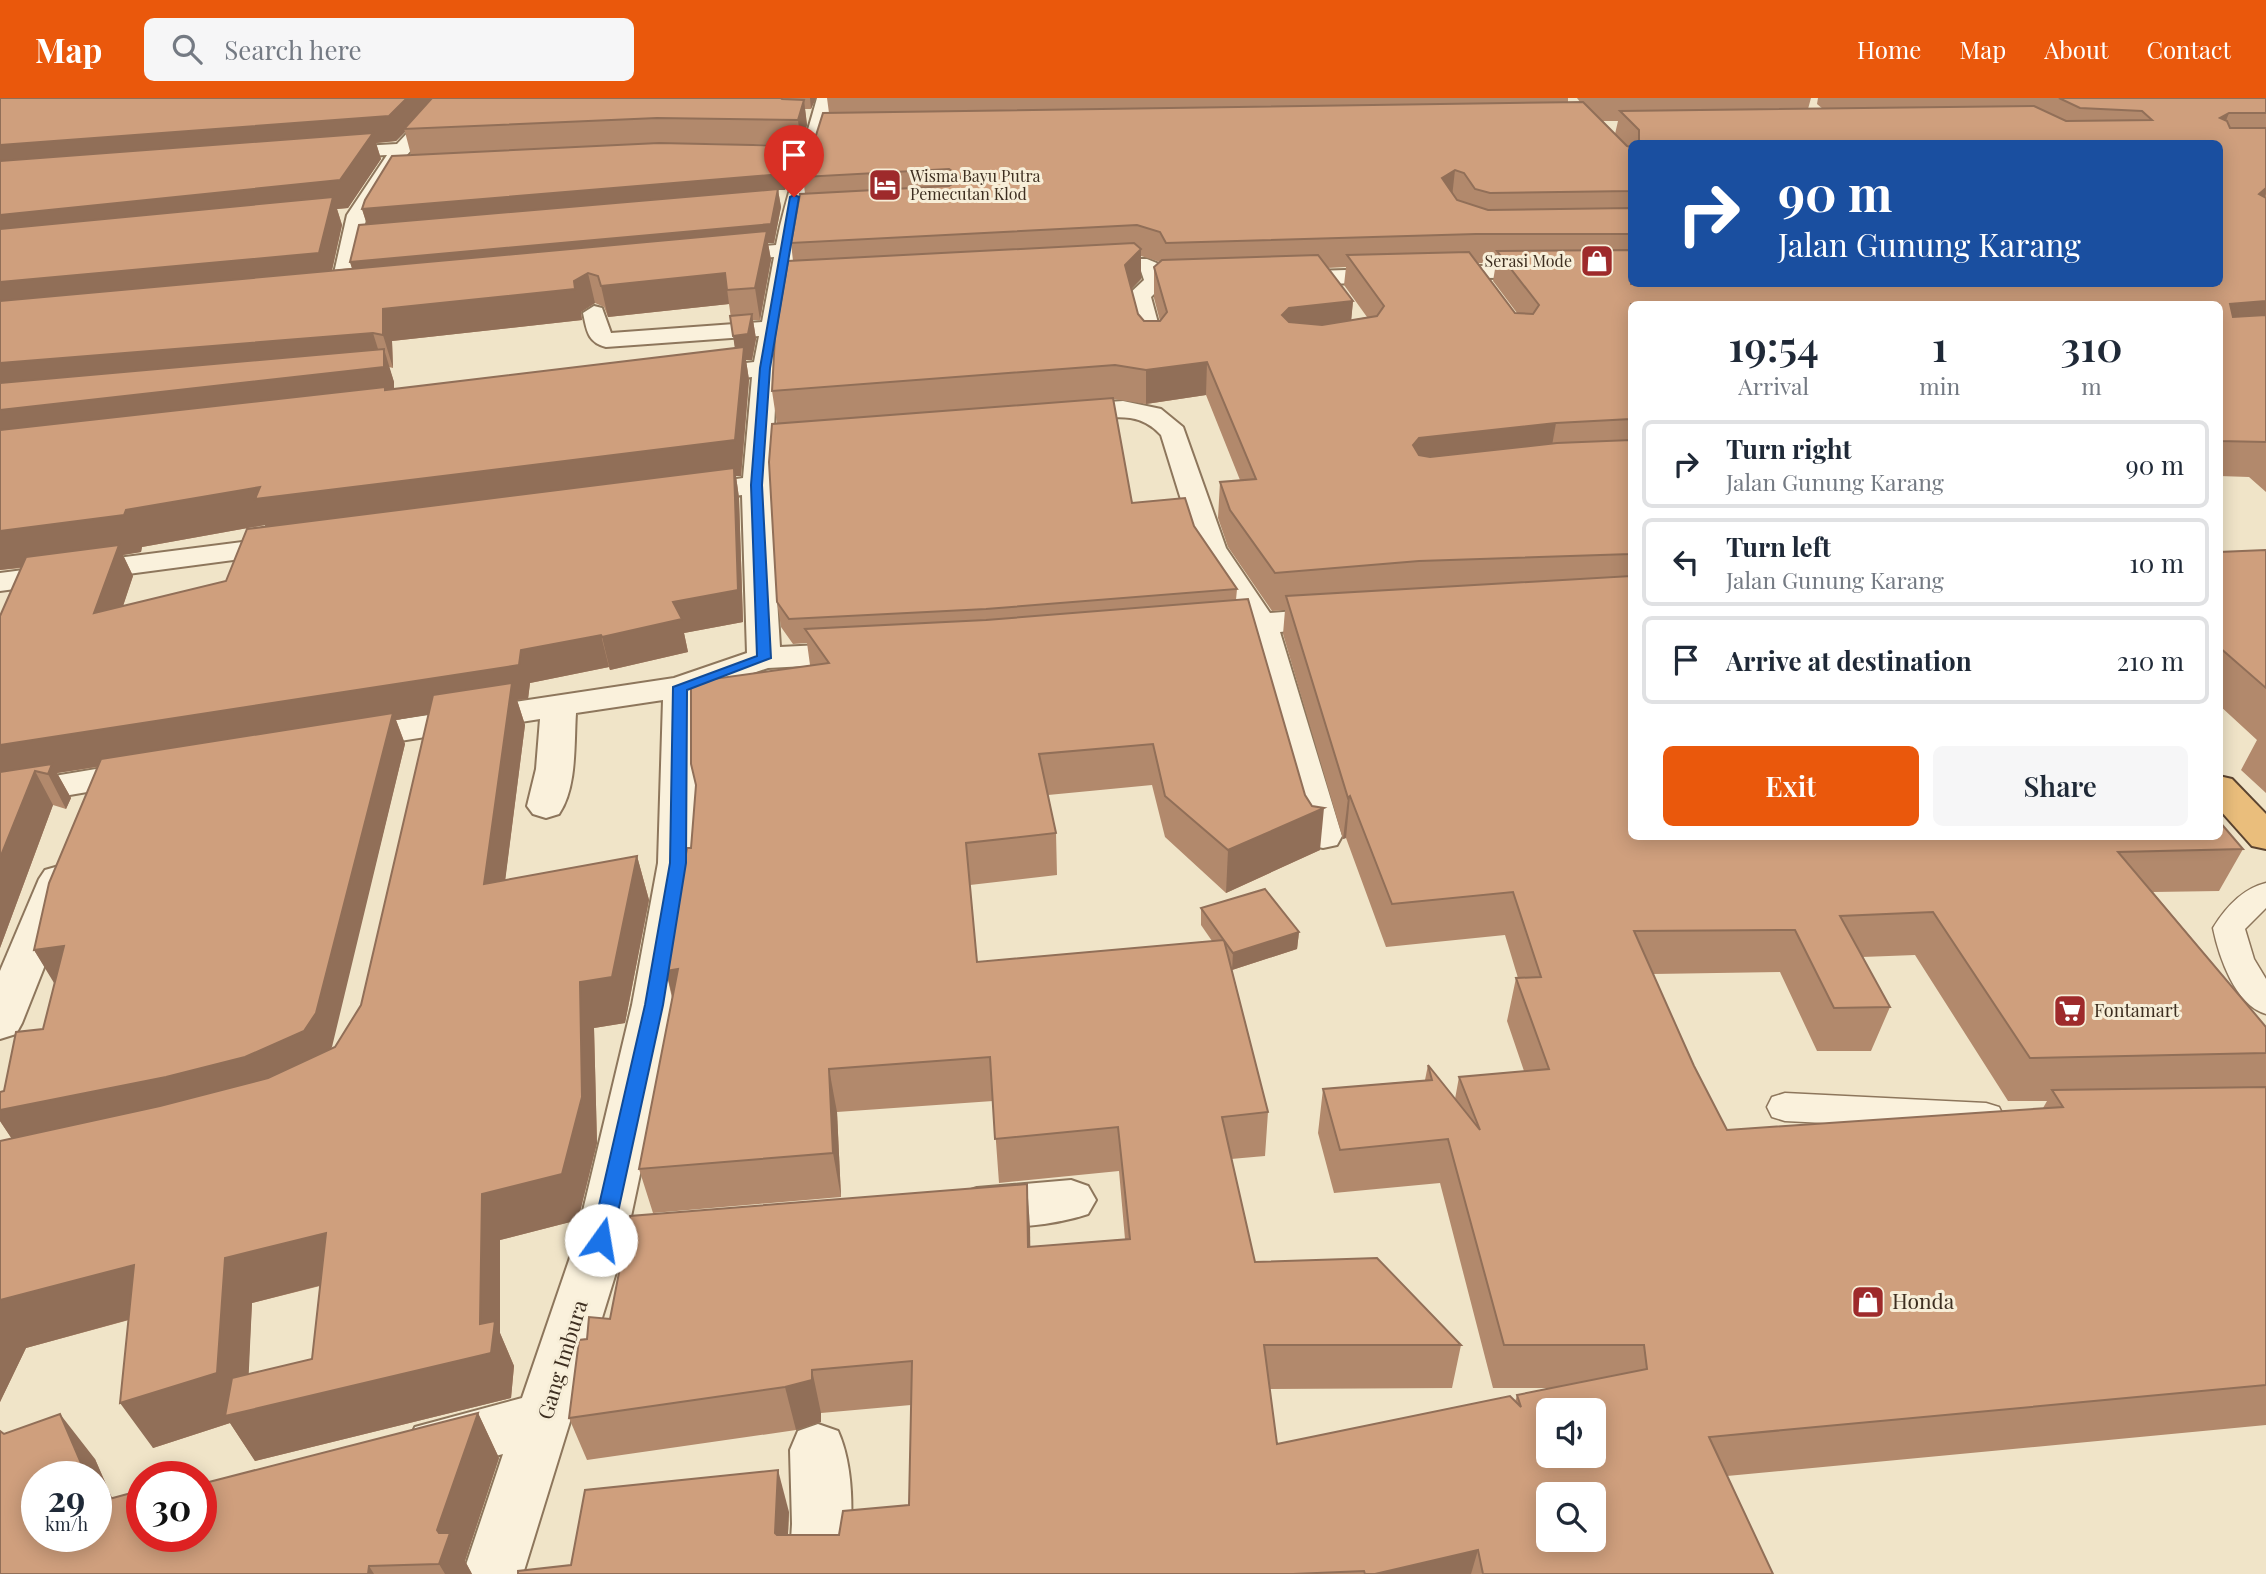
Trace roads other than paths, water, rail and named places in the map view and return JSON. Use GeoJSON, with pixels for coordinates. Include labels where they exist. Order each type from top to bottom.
{"type":"FeatureCollection","features":[{"type":"Feature","properties":{"kind":"highway"},"geometry":{"type":"LineString","coordinates":[[2223,791],[2263,831]]}},
{"type":"Feature","properties":{"kind":"street"},"geometry":{"type":"LineString","coordinates":[[341,291],[357,215],[389,164],[410,156],[449,98]]}},
{"type":"Feature","properties":{"kind":"street"},"geometry":{"type":"LineString","coordinates":[[764,658],[756,485],[765,368],[786,250],[789,203],[811,154],[825,98]]}},
{"type":"Feature","properties":{"kind":"street"},"geometry":{"type":"LineString","coordinates":[[786,154],[811,154]]}},
{"type":"Feature","properties":{"kind":"street"},"geometry":{"type":"LineString","coordinates":[[308,155],[410,156]]}},
{"type":"Feature","properties":{"kind":"street"},"geometry":{"type":"LineString","coordinates":[[789,203],[818,213]]}},
{"type":"Feature","properties":{"kind":"street"},"geometry":{"type":"LineString","coordinates":[[330,217],[357,215]]}},
{"type":"Feature","properties":{"kind":"street"},"geometry":{"type":"LineString","coordinates":[[351,236],[428,228]]}},
{"type":"Feature","properties":{"kind":"street"},"geometry":{"type":"LineString","coordinates":[[689,259],[786,250]]}},
{"type":"Feature","properties":{"kind":"street"},"geometry":{"type":"LineString","coordinates":[[1069,266],[1137,263],[1151,268],[1154,282]]}},
{"type":"Feature","properties":{"kind":"street"},"geometry":{"type":"LineString","coordinates":[[1259,280],[1472,272],[1628,271]]}},
{"type":"Feature","properties":{"kind":"street"},"geometry":{"type":"LineString","coordinates":[[1472,272],[1488,294]]}},
{"type":"Feature","properties":{"kind":"street"},"geometry":{"type":"LineString","coordinates":[[1324,278],[1339,297]]}},
{"type":"Feature","properties":{"kind":"street"},"geometry":{"type":"LineString","coordinates":[[781,283],[808,281]]}},
{"type":"Feature","properties":{"kind":"street"},"geometry":{"type":"LineString","coordinates":[[1152,345],[1139,295],[1154,282],[1181,282]]}},
{"type":"Feature","properties":{"kind":"street"},"geometry":{"type":"LineString","coordinates":[[314,294],[367,289]]}},
{"type":"Feature","properties":{"kind":"street"},"geometry":{"type":"LineString","coordinates":[[594,313],[600,336],[606,340],[774,328]]}},
{"type":"Feature","properties":{"kind":"street"},"geometry":{"type":"LineString","coordinates":[[669,379],[765,368]]}},
{"type":"Feature","properties":{"kind":"street"},"geometry":{"type":"LineString","coordinates":[[1037,415],[1133,410],[1157,415],[1167,422],[1182,450],[1196,507],[1211,548],[1261,624],[1323,836]]}},
{"type":"Feature","properties":{"kind":"street"},"geometry":{"type":"LineString","coordinates":[[761,437],[844,430]]}},
{"type":"Feature","properties":{"kind":"street"},"geometry":{"type":"LineString","coordinates":[[660,497],[756,485]]}},
{"type":"Feature","properties":{"kind":"street"},"geometry":{"type":"LineString","coordinates":[[0,582],[316,541]]}},
{"type":"Feature","properties":{"kind":"street"},"geometry":{"type":"LineString","coordinates":[[1166,631],[1373,615]]}},
{"type":"Feature","properties":{"kind":"street"},"geometry":{"type":"LineString","coordinates":[[320,743],[426,745],[559,705],[680,687],[764,658],[896,651]]}},
{"type":"Feature","properties":{"kind":"street","name":"Gang Imbura"},"geometry":{"type":"LineString","coordinates":[[493,1574],[545,1418],[622,1238],[654,1005],[678,863],[680,687]]}},
{"type":"Feature","properties":{"kind":"street"},"geometry":{"type":"LineString","coordinates":[[546,806],[554,769],[559,705]]}},
{"type":"Feature","properties":{"kind":"street"},"geometry":{"type":"LineString","coordinates":[[0,796],[169,768]]}},
{"type":"Feature","properties":{"kind":"street"},"geometry":{"type":"LineString","coordinates":[[0,1023],[100,779]]}},
{"type":"Feature","properties":{"kind":"street"},"geometry":{"type":"LineString","coordinates":[[933,1212],[1072,1200]]}},
{"type":"Feature","properties":{"kind":"street"},"geometry":{"type":"LineString","coordinates":[[387,1458],[545,1418]]}},
{"type":"Feature","properties":{"kind":"street"},"geometry":{"type":"LineString","coordinates":[[818,1450],[821,1524],[819,1574]]}},
{"type":"Feature","properties":{"kind":"lane"},"geometry":{"type":"LineString","coordinates":[[2266,893],[2245,907],[2230,928],[2233,952],[2249,982],[2266,1002]]}},
{"type":"Feature","properties":{"kind":"lane"},"geometry":{"type":"LineString","coordinates":[[1785,1107],[2018,1117]]}},
{"type":"Feature","properties":{"kind":"place","name":"Wisma Bayu Putra Pemecutan Klod"},"geometry":{"type":"Point","coordinates":[885,185]}},
{"type":"Feature","properties":{"kind":"place","name":"Serasi Mode"},"geometry":{"type":"Point","coordinates":[1597,261]}},
{"type":"Feature","properties":{"kind":"place","name":"Fontamart"},"geometry":{"type":"Point","coordinates":[2070,1011]}},
{"type":"Feature","properties":{"kind":"place","name":"Honda"},"geometry":{"type":"Point","coordinates":[1868,1302]}}]}
